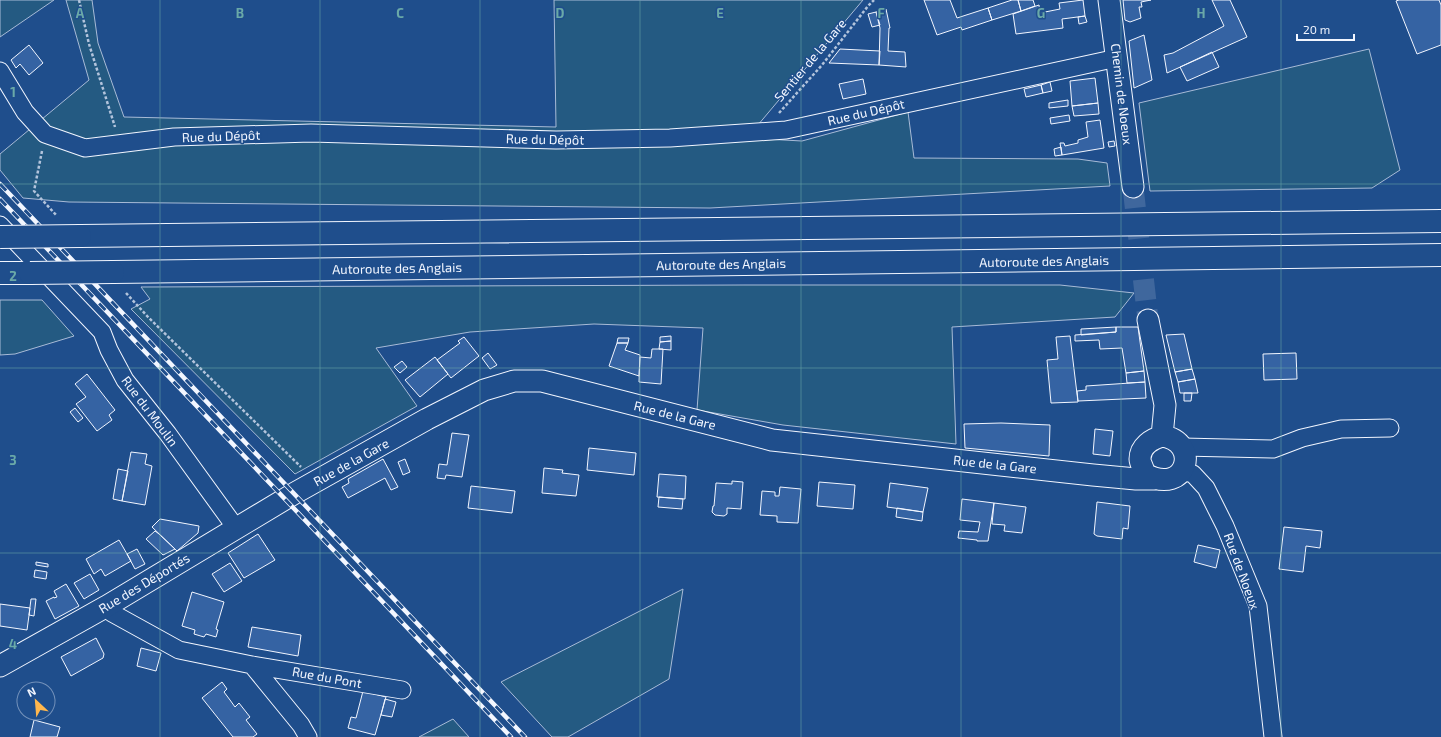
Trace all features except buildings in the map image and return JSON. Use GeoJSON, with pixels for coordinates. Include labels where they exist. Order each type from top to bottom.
{"type":"FeatureCollection","features":[{"type":"Feature","properties":{"kind":"highway"},"geometry":{"type":"LineString","coordinates":[[0,237],[1441,221]]}},
{"type":"Feature","properties":{"kind":"highway","name":"Autoroute des Anglais"},"geometry":{"type":"LineString","coordinates":[[0,273],[30,273],[118,281],[1441,255]]}},
{"type":"Feature","properties":{"kind":"street","name":"Chemin de Noeux"},"geometry":{"type":"LineString","coordinates":[[1109,0],[1118,58],[1133,187]]}},
{"type":"Feature","properties":{"kind":"street","name":"Rue du Dépôt"},"geometry":{"type":"LineString","coordinates":[[0,71],[26,112],[45,134],[85,148],[174,137],[311,133],[556,140],[670,138],[786,130],[1118,58]]}},
{"type":"Feature","properties":{"kind":"street","name":"Rue du Moulin"},"geometry":{"type":"LineString","coordinates":[[0,225],[102,332],[109,350],[125,380],[168,434],[236,528]]}},
{"type":"Feature","properties":{"kind":"street"},"geometry":{"type":"LineString","coordinates":[[1148,320],[1165,405],[1162,436]]}},
{"type":"Feature","properties":{"kind":"street","name":"Rue de la Gare"},"geometry":{"type":"LineString","coordinates":[[286,499],[315,481],[427,419],[484,390],[514,380],[542,382],[772,440],[1093,475],[1154,479]]}},
{"type":"Feature","properties":{"kind":"street"},"geometry":{"type":"LineString","coordinates":[[1182,447],[1273,449],[1302,438],[1341,429],[1390,428]]}},
{"type":"Feature","properties":{"kind":"street"},"geometry":{"type":"LineString","coordinates":[[1093,475],[1119,467],[1142,451],[1150,441],[1162,436],[1170,437],[1177,441],[1182,447],[1185,455],[1185,464],[1182,471],[1174,478],[1164,481],[1154,479],[1145,474],[1140,459],[1142,451]]}},
{"type":"Feature","properties":{"kind":"street","name":"Rue de Noeux"},"geometry":{"type":"LineString","coordinates":[[1182,471],[1193,474],[1206,488],[1225,526],[1258,606],[1273,737]]}},
{"type":"Feature","properties":{"kind":"street","name":"Rue des Déportés"},"geometry":{"type":"LineString","coordinates":[[0,666],[107,606],[286,499]]}},
{"type":"Feature","properties":{"kind":"street","name":"Rue du Pont"},"geometry":{"type":"LineString","coordinates":[[107,606],[112,613],[179,650],[252,665],[402,690]]}},
{"type":"Feature","properties":{"kind":"street"},"geometry":{"type":"LineString","coordinates":[[252,665],[301,725],[308,737]]}},
{"type":"Feature","properties":{"kind":"path"},"geometry":{"type":"LineString","coordinates":[[79,0],[89,44],[120,143]]}},
{"type":"Feature","properties":{"kind":"path","name":"Sentier de la Gare"},"geometry":{"type":"LineString","coordinates":[[761,132],[822,66],[874,0]]}},
{"type":"Feature","properties":{"kind":"path"},"geometry":{"type":"LineString","coordinates":[[45,134],[34,191],[58,217]]}},
{"type":"Feature","properties":{"kind":"path"},"geometry":{"type":"LineString","coordinates":[[118,281],[148,317],[315,481]]}},
{"type":"Feature","properties":{"kind":"shaded area"},"geometry":{"type":"Polygon","coordinates":[[[0,0],[54,0],[0,37],[0,0]]]}},
{"type":"Feature","properties":{"kind":"shaded area"},"geometry":{"type":"Polygon","coordinates":[[[66,0],[92,0],[98,43],[124,117],[556,127],[554,0],[863,0],[747,138],[802,141],[908,112],[914,158],[1078,159],[1107,163],[1110,186],[710,208],[69,202],[23,198],[0,170],[0,154],[89,80],[66,0]]]}},
{"type":"Feature","properties":{"kind":"shaded area"},"geometry":{"type":"Polygon","coordinates":[[[1369,49],[1400,170],[1372,188],[1150,191],[1139,103],[1369,49]]]}},
{"type":"Feature","properties":{"kind":"shaded area"},"geometry":{"type":"Polygon","coordinates":[[[1060,285],[1134,293],[1115,317],[952,327],[956,444],[783,425],[697,410],[703,328],[594,324],[470,332],[376,348],[417,406],[295,474],[131,309],[150,299],[141,287],[1060,285]]]}},
{"type":"Feature","properties":{"kind":"shaded area"},"geometry":{"type":"Polygon","coordinates":[[[0,300],[42,300],[74,336],[15,354],[0,355],[0,300]]]}},
{"type":"Feature","properties":{"kind":"shaded area"},"geometry":{"type":"Polygon","coordinates":[[[683,589],[669,679],[568,737],[552,737],[501,682],[683,589]]]}},
{"type":"Feature","properties":{"kind":"shaded area"},"geometry":{"type":"Polygon","coordinates":[[[453,719],[469,737],[419,737],[453,719]]]}},
{"type":"Feature","properties":{"kind":"tunnel"},"geometry":{"type":"LineString","coordinates":[[1133,187],[1148,320]]}},
{"type":"Feature","properties":{"kind":"railway"},"geometry":{"type":"LineString","coordinates":[[0,184],[525,737]]}},
{"type":"Feature","properties":{"kind":"railway"},"geometry":{"type":"LineString","coordinates":[[0,199],[511,737]]}}]}
